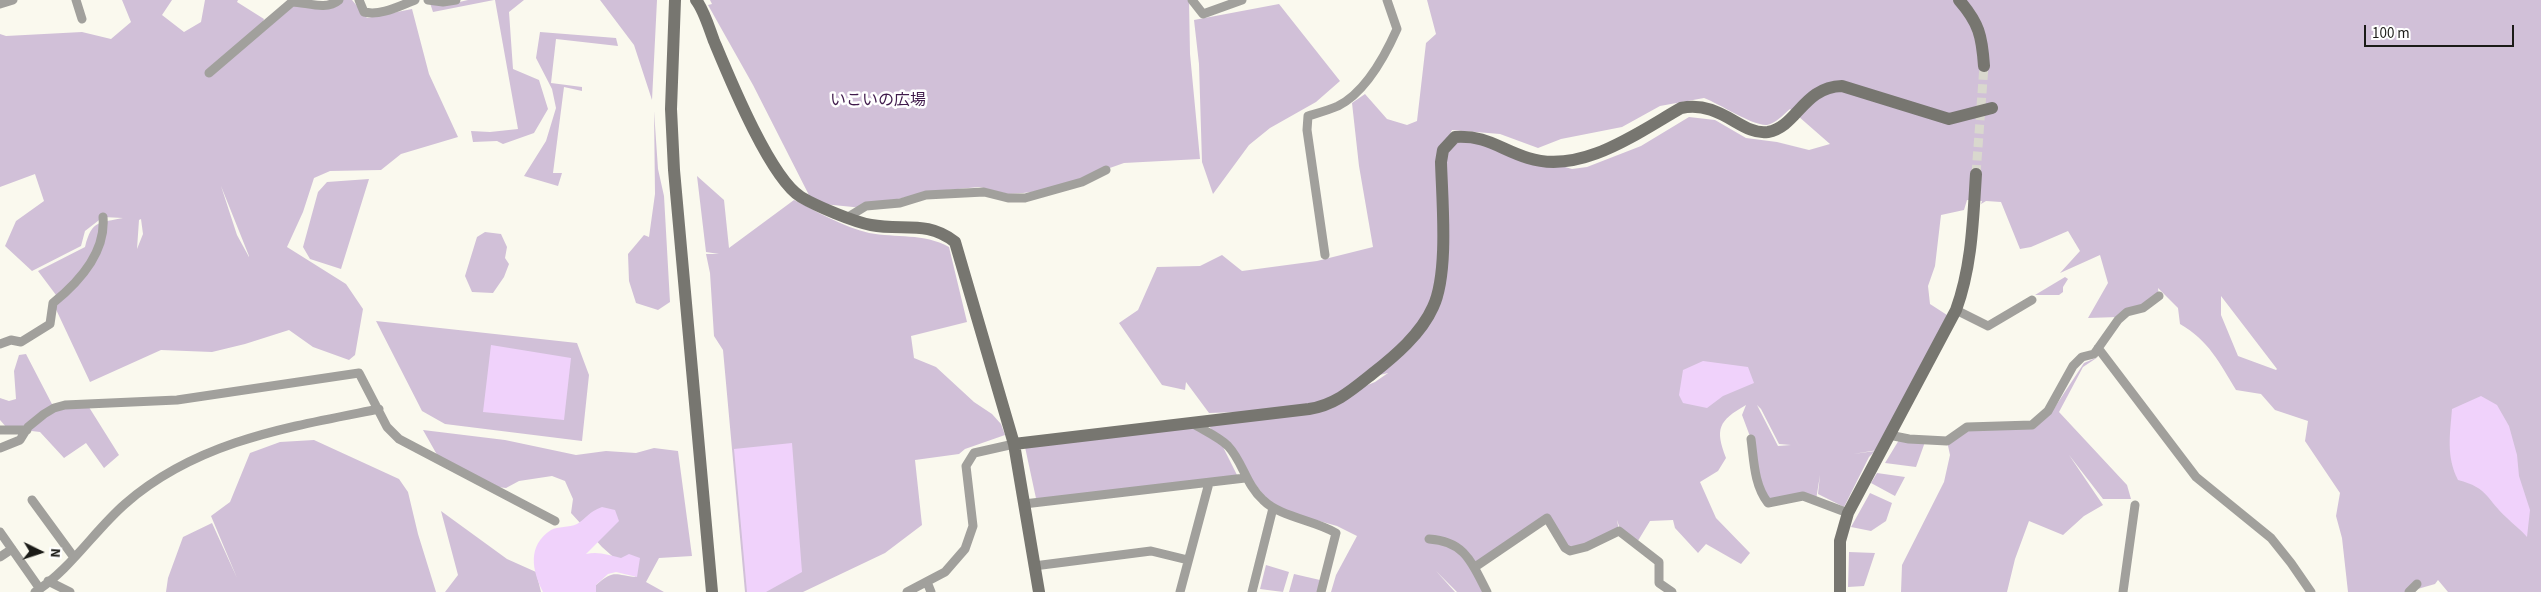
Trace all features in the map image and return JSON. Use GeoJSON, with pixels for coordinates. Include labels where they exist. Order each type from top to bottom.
{"type":"FeatureCollection","features":[{"type":"Feature","properties":{"kind":"street"},"geometry":{"type":"LineString","coordinates":[[0,4],[13,0]]}},
{"type":"Feature","properties":{"kind":"street"},"geometry":{"type":"LineString","coordinates":[[76,0],[82,19]]}},
{"type":"Feature","properties":{"kind":"street"},"geometry":{"type":"LineString","coordinates":[[209,72],[292,2],[322,5],[335,3],[338,0]]}},
{"type":"Feature","properties":{"kind":"street"},"geometry":{"type":"LineString","coordinates":[[359,0],[364,12],[371,14],[392,9],[415,0]]}},
{"type":"Feature","properties":{"kind":"street"},"geometry":{"type":"LineString","coordinates":[[428,0],[443,2],[456,0]]}},
{"type":"Feature","properties":{"kind":"street"},"geometry":{"type":"LineString","coordinates":[[675,0],[672,109],[674,170],[712,592]]}},
{"type":"Feature","properties":{"kind":"street"},"geometry":{"type":"LineString","coordinates":[[696,0],[733,87],[768,156],[782,178],[799,196],[870,225],[923,227],[942,232],[955,242],[1014,444],[1039,592]]}},
{"type":"Feature","properties":{"kind":"street"},"geometry":{"type":"LineString","coordinates":[[1192,0],[1203,14],[1242,0]]}},
{"type":"Feature","properties":{"kind":"street"},"geometry":{"type":"LineString","coordinates":[[1325,255],[1307,130],[1308,116],[1339,105],[1356,93],[1384,56],[1397,29],[1387,0]]}},
{"type":"Feature","properties":{"kind":"street"},"geometry":{"type":"LineString","coordinates":[[1959,0],[1978,24],[1983,43],[1984,66]]}},
{"type":"Feature","properties":{"kind":"street"},"geometry":{"type":"LineString","coordinates":[[907,592],[945,572],[965,549],[973,526],[966,466],[974,453],[1014,444],[1324,407],[1344,396],[1408,343],[1434,306],[1439,283],[1443,241],[1441,162],[1443,150],[1455,137],[1476,137],[1529,158],[1549,161],[1578,158],[1608,149],[1681,108],[1694,106],[1715,110],[1754,131],[1768,132],[1781,126],[1823,89],[1842,86],[1949,119],[1992,108]]}},
{"type":"Feature","properties":{"kind":"street"},"geometry":{"type":"LineString","coordinates":[[848,217],[866,206],[900,203],[926,195],[984,192],[1008,198],[1025,198],[1082,182],[1106,170]]}},
{"type":"Feature","properties":{"kind":"street"},"geometry":{"type":"LineString","coordinates":[[1840,592],[1840,541],[1848,513],[1956,310],[1969,262],[1976,174]]}},
{"type":"Feature","properties":{"kind":"street"},"geometry":{"type":"LineString","coordinates":[[0,344],[11,340],[21,342],[50,324],[53,302],[82,278],[90,264],[104,227],[102,217]]}},
{"type":"Feature","properties":{"kind":"street"},"geometry":{"type":"LineString","coordinates":[[1889,435],[1909,439],[1947,441],[1967,427],[2032,425],[2048,411],[2073,366],[2082,357],[2094,354],[2118,320],[2127,312],[2143,308],[2159,296]]}},
{"type":"Feature","properties":{"kind":"street"},"geometry":{"type":"LineString","coordinates":[[1956,310],[1988,326],[2032,300]]}},
{"type":"Feature","properties":{"kind":"street"},"geometry":{"type":"LineString","coordinates":[[2098,348],[2196,477],[2271,538],[2311,592]]}},
{"type":"Feature","properties":{"kind":"street"},"geometry":{"type":"LineString","coordinates":[[0,448],[20,440],[27,430],[44,414],[54,408],[65,405],[176,400],[359,373],[387,427],[400,438],[555,521]]}},
{"type":"Feature","properties":{"kind":"street"},"geometry":{"type":"LineString","coordinates":[[0,532],[37,590],[125,504],[166,474],[202,454],[274,431],[379,409]]}},
{"type":"Feature","properties":{"kind":"street"},"geometry":{"type":"LineString","coordinates":[[1192,423],[1227,445],[1239,462],[1245,478],[1262,500],[1273,508],[1320,524],[1336,533],[1320,592]]}},
{"type":"Feature","properties":{"kind":"street"},"geometry":{"type":"LineString","coordinates":[[0,430],[27,430]]}},
{"type":"Feature","properties":{"kind":"street"},"geometry":{"type":"LineString","coordinates":[[1751,439],[1756,476],[1762,494],[1768,503],[1804,496],[1848,513]]}},
{"type":"Feature","properties":{"kind":"street"},"geometry":{"type":"LineString","coordinates":[[1024,504],[1245,478]]}},
{"type":"Feature","properties":{"kind":"street"},"geometry":{"type":"LineString","coordinates":[[1180,592],[1209,483]]}},
{"type":"Feature","properties":{"kind":"street"},"geometry":{"type":"LineString","coordinates":[[32,500],[73,556]]}},
{"type":"Feature","properties":{"kind":"street"},"geometry":{"type":"LineString","coordinates":[[2123,592],[2135,505]]}},
{"type":"Feature","properties":{"kind":"street"},"geometry":{"type":"LineString","coordinates":[[1252,592],[1273,508]]}},
{"type":"Feature","properties":{"kind":"street"},"geometry":{"type":"LineString","coordinates":[[1474,567],[1546,518],[1570,551],[1586,547],[1619,531],[1659,562],[1659,584],[1672,592]]}},
{"type":"Feature","properties":{"kind":"street"},"geometry":{"type":"LineString","coordinates":[[1429,539],[1444,540],[1455,545],[1466,554],[1487,592]]}},
{"type":"Feature","properties":{"kind":"street"},"geometry":{"type":"LineString","coordinates":[[0,557],[12,549]]}},
{"type":"Feature","properties":{"kind":"street"},"geometry":{"type":"LineString","coordinates":[[1034,566],[1151,551],[1188,560]]}},
{"type":"Feature","properties":{"kind":"street"},"geometry":{"type":"LineString","coordinates":[[48,581],[70,592]]}},
{"type":"Feature","properties":{"kind":"street"},"geometry":{"type":"LineString","coordinates":[[927,582],[931,592]]}},
{"type":"Feature","properties":{"kind":"street"},"geometry":{"type":"LineString","coordinates":[[2409,592],[2416,584]]}},
{"type":"Feature","properties":{"kind":"green space"},"geometry":{"type":"Polygon","coordinates":[[[122,0],[172,0],[162,15],[184,32],[201,22],[205,0],[238,0],[237,2],[264,19],[259,32],[292,2],[316,5],[330,0],[352,0],[367,18],[412,9],[429,74],[458,137],[401,154],[381,170],[330,171],[314,178],[303,212],[287,247],[346,284],[363,309],[355,355],[349,360],[313,347],[289,330],[212,352],[161,350],[90,382],[53,303],[56,295],[38,271],[85,247],[91,231],[98,224],[123,218],[103,217],[85,231],[81,246],[32,271],[5,246],[16,221],[44,201],[35,174],[0,187],[0,34],[6,36],[82,32],[111,39],[131,22],[122,0]],[[221,186],[237,235],[249,257],[249,256],[221,186]],[[141,219],[139,220],[137,249],[143,234],[141,219]]]}},
{"type":"Feature","properties":{"kind":"green space"},"geometry":{"type":"Polygon","coordinates":[[[468,0],[494,0],[433,12],[430,3],[446,5],[468,0]]]}},
{"type":"Feature","properties":{"kind":"green space"},"geometry":{"type":"Polygon","coordinates":[[[495,0],[524,0],[509,12],[513,69],[539,80],[548,109],[534,133],[503,144],[497,141],[473,142],[471,131],[490,132],[518,129],[495,0]]]}},
{"type":"Feature","properties":{"kind":"green space"},"geometry":{"type":"Polygon","coordinates":[[[600,0],[657,0],[652,100],[634,45],[600,0]]]}},
{"type":"Feature","properties":{"kind":"green space","name":"いこいの広場"},"geometry":{"type":"Polygon","coordinates":[[[710,0],[1189,0],[1190,54],[1200,159],[1124,163],[1047,190],[1023,193],[1008,194],[979,187],[926,192],[863,208],[813,203],[753,85],[708,5],[712,4],[710,0]]]}},
{"type":"Feature","properties":{"kind":"green space"},"geometry":{"type":"Polygon","coordinates":[[[1427,0],[2541,0],[2541,592],[2448,592],[2438,580],[2435,584],[2407,592],[2348,592],[2342,538],[2336,516],[2340,493],[2305,441],[2308,421],[2275,410],[2261,394],[2236,390],[2206,345],[2180,324],[2178,308],[2158,288],[2159,296],[2118,317],[2088,318],[2108,283],[2100,255],[2060,273],[2080,251],[2068,231],[2031,247],[2020,249],[2001,202],[1986,201],[1981,204],[1982,201],[1967,200],[1964,210],[1941,215],[1935,266],[1928,286],[1930,304],[1947,315],[1878,450],[1853,454],[1875,451],[1869,457],[1844,507],[1818,494],[1820,475],[1816,500],[1802,498],[1768,503],[1753,466],[1751,439],[1742,415],[1746,405],[1724,421],[1720,433],[1726,458],[1718,471],[1700,482],[1716,518],[1750,553],[1741,564],[1706,544],[1698,553],[1675,528],[1673,520],[1650,521],[1636,544],[1620,529],[1617,520],[1619,531],[1571,553],[1546,518],[1476,566],[1484,592],[1457,592],[1436,571],[1455,592],[1331,592],[1336,575],[1357,536],[1337,526],[1273,508],[1239,462],[1221,443],[1239,479],[1037,503],[1025,447],[1192,423],[1219,439],[1205,421],[1239,412],[1209,413],[1186,382],[1185,390],[1162,385],[1119,323],[1138,310],[1157,267],[1200,266],[1222,255],[1242,271],[1317,261],[1373,247],[1359,166],[1352,103],[1365,94],[1387,119],[1407,125],[1417,121],[1426,43],[1436,34],[1427,0]],[[1704,98],[1660,106],[1622,127],[1561,139],[1538,148],[1500,134],[1452,130],[1440,156],[1463,137],[1572,169],[1587,167],[1641,146],[1689,117],[1715,120],[1746,138],[1777,142],[1809,150],[1830,144],[1790,109],[1776,121],[1767,125],[1754,122],[1704,98]],[[2221,296],[2221,315],[2238,356],[2277,369],[2221,296]],[[1388,373],[1367,378],[1309,409],[1375,382],[1388,373]],[[1757,405],[1778,446],[1791,445],[1779,444],[1761,409],[1757,405]]]}},
{"type":"Feature","properties":{"kind":"green space"},"geometry":{"type":"Polygon","coordinates":[[[1279,4],[1340,81],[1316,102],[1270,128],[1249,145],[1213,194],[1202,162],[1199,64],[1194,20],[1279,4]]]}},
{"type":"Feature","properties":{"kind":"green space"},"geometry":{"type":"Polygon","coordinates":[[[540,32],[616,38],[618,46],[556,39],[551,83],[582,87],[582,91],[564,87],[553,173],[562,173],[558,186],[524,176],[546,141],[556,108],[552,89],[536,58],[540,32]]]}},
{"type":"Feature","properties":{"kind":"green space"},"geometry":{"type":"Polygon","coordinates":[[[654,111],[658,169],[664,196],[670,302],[658,310],[636,303],[629,281],[628,254],[644,235],[649,237],[655,194],[654,111]]]}},
{"type":"Feature","properties":{"kind":"green space"},"geometry":{"type":"Polygon","coordinates":[[[697,176],[724,200],[729,248],[794,200],[831,219],[859,230],[869,233],[920,238],[949,247],[967,322],[911,336],[914,358],[936,367],[974,402],[992,414],[1001,424],[1005,435],[965,449],[959,454],[915,460],[922,525],[885,553],[803,592],[745,592],[723,350],[714,336],[710,273],[706,254],[719,254],[706,252],[697,176]]]}},
{"type":"Feature","properties":{"kind":"green space"},"geometry":{"type":"Polygon","coordinates":[[[369,179],[341,269],[310,259],[303,247],[318,192],[327,182],[369,179]]]}},
{"type":"Feature","properties":{"kind":"green space"},"geometry":{"type":"Polygon","coordinates":[[[485,232],[501,234],[507,247],[505,258],[509,264],[504,277],[493,293],[472,292],[465,276],[477,237],[485,232]]]}},
{"type":"Feature","properties":{"kind":"green space"},"geometry":{"type":"Polygon","coordinates":[[[2065,277],[2068,279],[2063,287],[2063,292],[2059,295],[2035,295],[2065,277]]]}},
{"type":"Feature","properties":{"kind":"green space"},"geometry":{"type":"Polygon","coordinates":[[[376,321],[577,343],[589,375],[582,441],[445,424],[422,411],[376,321]]]}},
{"type":"Feature","properties":{"kind":"green space"},"geometry":{"type":"Polygon","coordinates":[[[26,354],[54,408],[87,404],[119,455],[104,468],[86,443],[64,458],[40,432],[7,428],[0,420],[0,398],[9,401],[16,399],[14,371],[19,355],[26,354]]]}},
{"type":"Feature","properties":{"kind":"green space"},"geometry":{"type":"Polygon","coordinates":[[[2098,357],[2083,367],[2059,412],[2127,485],[2131,499],[2103,499],[2069,455],[2103,505],[2084,516],[2063,535],[2029,521],[2015,559],[2007,592],[1901,592],[1902,565],[1944,482],[1950,455],[1947,441],[1967,427],[2032,425],[2053,410],[2084,363],[2098,357]]]}},
{"type":"Feature","properties":{"kind":"green space"},"geometry":{"type":"Polygon","coordinates":[[[423,430],[505,440],[576,455],[606,451],[636,453],[654,448],[678,451],[692,556],[659,558],[646,582],[664,592],[596,592],[596,585],[611,575],[619,574],[636,577],[602,547],[571,513],[573,499],[565,481],[552,476],[519,481],[506,488],[488,486],[440,460],[423,430]]]}},
{"type":"Feature","properties":{"kind":"green space"},"geometry":{"type":"Polygon","coordinates":[[[314,440],[399,479],[408,492],[418,534],[436,592],[166,592],[168,578],[183,537],[212,523],[237,578],[211,516],[230,502],[250,453],[280,442],[314,440]]]}},
{"type":"Feature","properties":{"kind":"green space"},"geometry":{"type":"Polygon","coordinates":[[[1899,440],[1925,442],[1916,467],[1885,463],[1899,440]]]}},
{"type":"Feature","properties":{"kind":"green space"},"geometry":{"type":"Polygon","coordinates":[[[1877,473],[1905,477],[1895,496],[1871,483],[1877,473]]]}},
{"type":"Feature","properties":{"kind":"green space"},"geometry":{"type":"Polygon","coordinates":[[[1870,493],[1892,503],[1886,521],[1871,531],[1851,527],[1870,493]]]}},
{"type":"Feature","properties":{"kind":"green space"},"geometry":{"type":"Polygon","coordinates":[[[441,511],[507,559],[536,572],[541,592],[445,592],[458,575],[441,511]]]}},
{"type":"Feature","properties":{"kind":"green space"},"geometry":{"type":"Polygon","coordinates":[[[1849,552],[1875,553],[1864,586],[1848,587],[1849,552]]]}},
{"type":"Feature","properties":{"kind":"green space"},"geometry":{"type":"Polygon","coordinates":[[[1266,565],[1289,572],[1283,592],[1260,589],[1266,565]]]}},
{"type":"Feature","properties":{"kind":"green space"},"geometry":{"type":"Polygon","coordinates":[[[1294,574],[1320,580],[1317,592],[1289,592],[1294,574]]]}},
{"type":"Feature","properties":{"kind":"shaded area"},"geometry":{"type":"Polygon","coordinates":[[[491,345],[571,358],[564,420],[483,412],[491,345]]]}},
{"type":"Feature","properties":{"kind":"shaded area"},"geometry":{"type":"Polygon","coordinates":[[[1703,361],[1748,367],[1754,383],[1723,396],[1707,408],[1683,403],[1679,395],[1683,370],[1703,361]]]}},
{"type":"Feature","properties":{"kind":"shaded area"},"geometry":{"type":"Polygon","coordinates":[[[2481,396],[2497,405],[2509,426],[2517,455],[2519,476],[2530,510],[2527,537],[2482,491],[2458,480],[2454,471],[2450,454],[2452,409],[2481,396]]]}},
{"type":"Feature","properties":{"kind":"shaded area"},"geometry":{"type":"Polygon","coordinates":[[[792,443],[802,572],[766,592],[747,592],[734,449],[792,443]]]}},
{"type":"Feature","properties":{"kind":"shaded area"},"geometry":{"type":"Polygon","coordinates":[[[602,507],[615,510],[619,521],[586,554],[599,553],[621,558],[629,554],[640,558],[637,577],[616,572],[608,574],[596,585],[596,592],[543,592],[534,567],[535,551],[538,543],[551,530],[577,524],[602,507]]]}},
{"type":"Feature","properties":{"kind":"tunnel"},"geometry":{"type":"LineString","coordinates":[[1976,174],[1984,66]]}}]}
